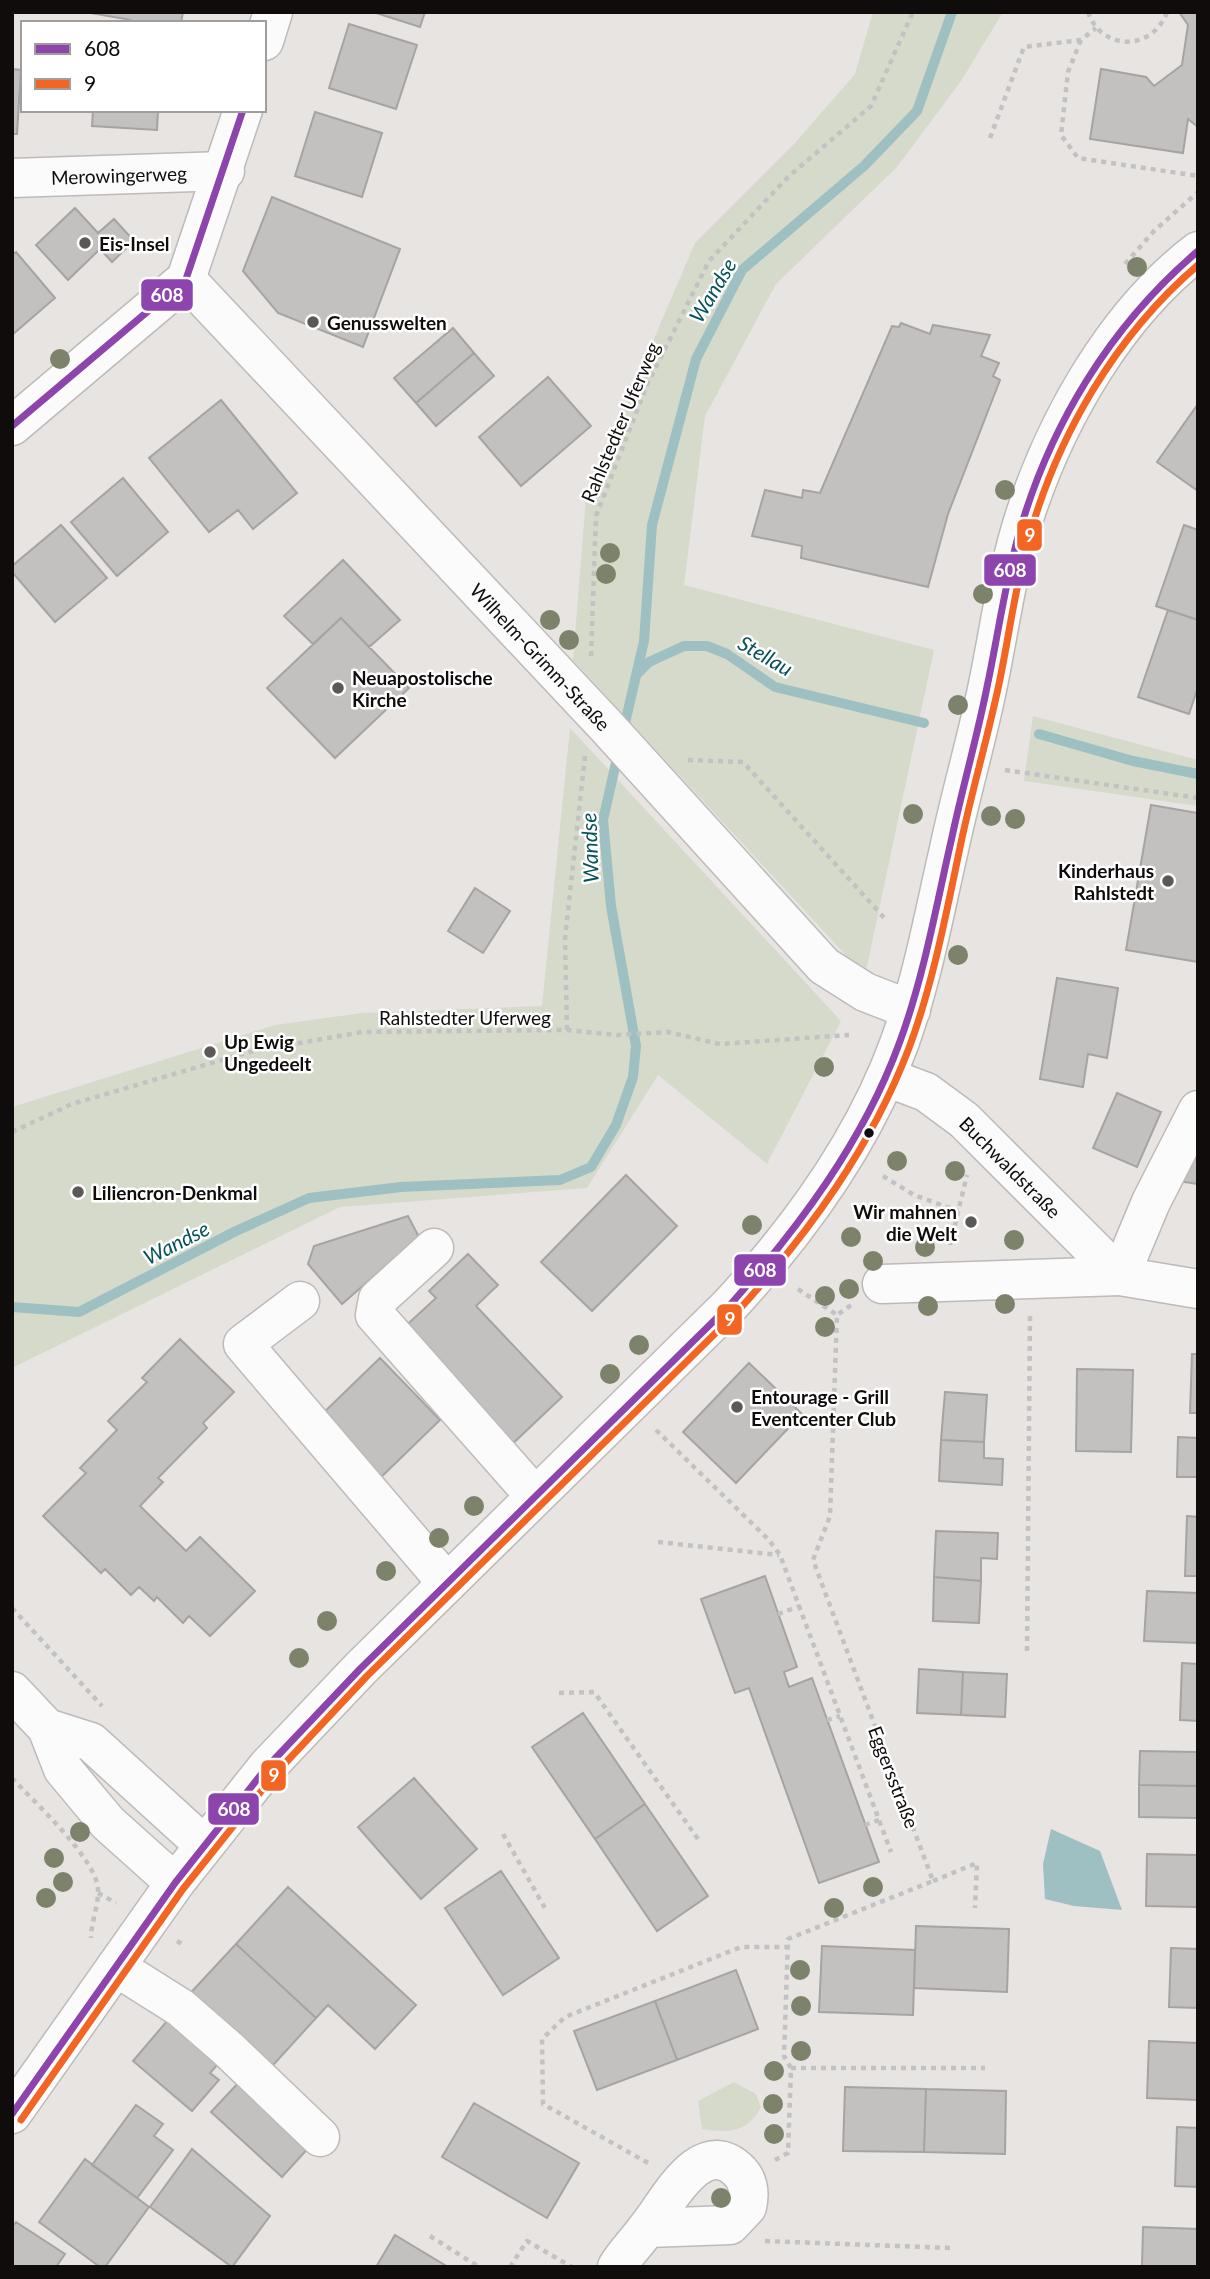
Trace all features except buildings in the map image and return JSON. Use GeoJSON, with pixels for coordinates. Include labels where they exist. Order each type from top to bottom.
{"type":"FeatureCollection","features":[{"type":"Feature","properties":{"kind":"main road"},"geometry":{"type":"LineString","coordinates":[[266,35],[273,12]]}},
{"type":"Feature","properties":{"kind":"main road"},"geometry":{"type":"LineString","coordinates":[[12,426],[186,279],[225,171],[242,112]]}},
{"type":"Feature","properties":{"kind":"main road","name":"Merowingerweg"},"geometry":{"type":"LineString","coordinates":[[12,178],[225,171]]}},
{"type":"Feature","properties":{"kind":"main road"},"geometry":{"type":"LineString","coordinates":[[12,2114],[175,1883],[267,1766],[757,1275],[784,1243],[851,1143],[886,1077],[911,1010],[985,697],[1013,560],[1037,482],[1074,405],[1116,339],[1157,288],[1198,251]]}},
{"type":"Feature","properties":{"kind":"main road","name":"Wilhelm-Grimm-Straße"},"geometry":{"type":"LineString","coordinates":[[186,279],[609,730],[824,966],[865,992],[911,1010]]}},
{"type":"Feature","properties":{"kind":"main road","name":"Buchwaldstraße"},"geometry":{"type":"LineString","coordinates":[[886,1077],[933,1096],[977,1133],[1120,1276]]}},
{"type":"Feature","properties":{"kind":"main road"},"geometry":{"type":"LineString","coordinates":[[1120,1276],[1151,1202],[1198,1110]]}},
{"type":"Feature","properties":{"kind":"main road"},"geometry":{"type":"LineString","coordinates":[[434,1248],[378,1299],[374,1315],[535,1496]]}},
{"type":"Feature","properties":{"kind":"main road"},"geometry":{"type":"LineString","coordinates":[[882,1284],[1120,1276],[1198,1289]]}},
{"type":"Feature","properties":{"kind":"main road"},"geometry":{"type":"LineString","coordinates":[[300,1301],[243,1344],[447,1583]]}},
{"type":"Feature","properties":{"kind":"main road"},"geometry":{"type":"LineString","coordinates":[[12,1691],[47,1728],[63,1769],[108,1823],[175,1883]]}},
{"type":"Feature","properties":{"kind":"main road"},"geometry":{"type":"LineString","coordinates":[[47,1728],[90,1742],[204,1844]]}},
{"type":"Feature","properties":{"kind":"main road"},"geometry":{"type":"LineString","coordinates":[[116,1968],[181,2008],[229,2049],[320,2137]]}},
{"type":"Feature","properties":{"kind":"main road"},"geometry":{"type":"LineString","coordinates":[[617,2267],[676,2186],[697,2166],[714,2161],[731,2165],[744,2178],[749,2200],[736,2222],[724,2228],[648,2228]]}},
{"type":"Feature","properties":{"kind":"path","name":"Rahlstedter Uferweg"},"geometry":{"type":"LineString","coordinates":[[12,1132],[72,1104],[248,1052],[362,1032],[568,1030],[565,938],[609,730],[596,516],[647,385],[709,261],[788,177],[871,106],[913,12]]}},
{"type":"Feature","properties":{"kind":"path"},"geometry":{"type":"LineString","coordinates":[[1088,12],[1096,28],[1116,41],[1140,41],[1159,28],[1167,12]]}},
{"type":"Feature","properties":{"kind":"path"},"geometry":{"type":"LineString","coordinates":[[1096,28],[1082,40],[1068,72],[1061,135],[1078,158],[1198,176]]}},
{"type":"Feature","properties":{"kind":"path"},"geometry":{"type":"LineString","coordinates":[[990,138],[1024,47],[1082,40]]}},
{"type":"Feature","properties":{"kind":"path"},"geometry":{"type":"LineString","coordinates":[[676,759],[743,762],[887,921]]}},
{"type":"Feature","properties":{"kind":"path"},"geometry":{"type":"LineString","coordinates":[[1013,772],[1198,798]]}},
{"type":"Feature","properties":{"kind":"path"},"geometry":{"type":"LineString","coordinates":[[568,1030],[617,1035],[668,1032],[720,1044],[849,1035]]}},
{"type":"Feature","properties":{"kind":"path"},"geometry":{"type":"LineString","coordinates":[[942,1283],[977,1133]]}},
{"type":"Feature","properties":{"kind":"path"},"geometry":{"type":"LineString","coordinates":[[883,1176],[914,1195],[958,1211]]}},
{"type":"Feature","properties":{"kind":"path"},"geometry":{"type":"LineString","coordinates":[[1027,1651],[1030,1279]]}},
{"type":"Feature","properties":{"kind":"path"},"geometry":{"type":"LineString","coordinates":[[798,1289],[837,1315],[882,1284]]}},
{"type":"Feature","properties":{"kind":"path","name":"Eggersstraße"},"geometry":{"type":"LineString","coordinates":[[837,1315],[830,1516],[813,1560],[933,1881]]}},
{"type":"Feature","properties":{"kind":"path"},"geometry":{"type":"LineString","coordinates":[[656,1430],[768,1539],[780,1556],[891,1852]]}},
{"type":"Feature","properties":{"kind":"path"},"geometry":{"type":"LineString","coordinates":[[658,1542],[780,1556]]}},
{"type":"Feature","properties":{"kind":"path"},"geometry":{"type":"LineString","coordinates":[[778,1614],[800,1606]]}},
{"type":"Feature","properties":{"kind":"path"},"geometry":{"type":"LineString","coordinates":[[12,1608],[100,1701]]}},
{"type":"Feature","properties":{"kind":"path"},"geometry":{"type":"LineString","coordinates":[[559,1693],[594,1692],[698,1839]]}},
{"type":"Feature","properties":{"kind":"path"},"geometry":{"type":"LineString","coordinates":[[827,1720],[840,1716]]}},
{"type":"Feature","properties":{"kind":"path"},"geometry":{"type":"LineString","coordinates":[[12,1778],[93,1871],[98,1893],[91,1918]]}},
{"type":"Feature","properties":{"kind":"path"},"geometry":{"type":"LineString","coordinates":[[865,1825],[879,1820]]}},
{"type":"Feature","properties":{"kind":"path"},"geometry":{"type":"LineString","coordinates":[[503,1834],[546,1910]]}},
{"type":"Feature","properties":{"kind":"path"},"geometry":{"type":"LineString","coordinates":[[744,2178],[788,2153],[791,2068],[784,2056],[788,1939],[977,1863],[975,1908]]}},
{"type":"Feature","properties":{"kind":"path"},"geometry":{"type":"LineString","coordinates":[[676,2186],[650,2165],[543,2104],[542,2039],[565,2017],[741,1947],[787,1947]]}},
{"type":"Feature","properties":{"kind":"path"},"geometry":{"type":"LineString","coordinates":[[791,2068],[985,2068]]}},
{"type":"Feature","properties":{"kind":"path"},"geometry":{"type":"LineString","coordinates":[[736,2222],[760,2241],[951,2248]]}},
{"type":"Feature","properties":{"kind":"path"},"geometry":{"type":"LineString","coordinates":[[430,2236],[479,2267]]}},
{"type":"Feature","properties":{"kind":"path"},"geometry":{"type":"LineString","coordinates":[[510,2267],[527,2241],[572,2267]]}},
{"type":"Feature","properties":{"kind":"shaded area"},"geometry":{"type":"Polygon","coordinates":[[[873,12],[1003,12],[961,81],[897,167],[776,284],[705,416],[684,585],[934,650],[865,976],[573,660],[586,497],[695,243],[794,144],[855,74],[873,12]]]}},
{"type":"Feature","properties":{"kind":"shaded area"},"geometry":{"type":"Polygon","coordinates":[[[1033,716],[1198,760],[1198,806],[1024,781],[1033,716]]]}},
{"type":"Feature","properties":{"kind":"shaded area"},"geometry":{"type":"Polygon","coordinates":[[[570,728],[841,1021],[767,1164],[658,1075],[587,1188],[340,1207],[12,1368],[12,1107],[275,1025],[362,1013],[542,1006],[570,728]]]}},
{"type":"Feature","properties":{"kind":"shaded area"},"geometry":{"type":"Polygon","coordinates":[[[734,2082],[756,2094],[761,2107],[756,2116],[743,2126],[729,2131],[702,2129],[698,2101],[734,2082]]]}},
{"type":"Feature","properties":{"kind":"water"},"geometry":{"type":"Polygon","coordinates":[[[1051,1829],[1100,1851],[1122,1910],[1074,1906],[1045,1899],[1043,1864],[1051,1829]]]}},
{"type":"Feature","properties":{"kind":"waterway","name":"Wandse"},"geometry":{"type":"LineString","coordinates":[[623,732],[644,641],[652,525],[696,359],[742,270],[864,166],[917,111],[952,12]]}},
{"type":"Feature","properties":{"kind":"waterway","name":"Stellau"},"geometry":{"type":"LineString","coordinates":[[637,674],[649,662],[684,646],[707,646],[727,654],[775,687],[924,723]]}},
{"type":"Feature","properties":{"kind":"waterway","name":"Stellau"},"geometry":{"type":"LineString","coordinates":[[1039,734],[1133,761],[1198,774]]}},
{"type":"Feature","properties":{"kind":"waterway","name":"Wandse"},"geometry":{"type":"LineString","coordinates":[[12,1307],[79,1312],[236,1231],[309,1198],[401,1187],[560,1180],[591,1167],[616,1125],[633,1077],[636,1046],[611,906],[603,820],[618,754]]}},
{"type":"Feature","properties":{"kind":"transit line","name":"608"},"geometry":{"type":"LineString","coordinates":[[12,426],[186,279],[242,112]]}},
{"type":"Feature","properties":{"kind":"transit line","name":"608"},"geometry":{"type":"LineString","coordinates":[[12,2114],[175,1883],[267,1767],[360,1669],[730,1305],[780,1245],[827,1182],[848,1149],[884,1080],[916,993],[984,701],[1013,555],[1031,496],[1065,418],[1087,380],[1137,312],[1166,280],[1198,251]]}},
{"type":"Feature","properties":{"kind":"transit line","name":"9"},"geometry":{"type":"LineString","coordinates":[[21,2120],[183,1889],[275,1774],[367,1676],[737,1312],[813,1221],[857,1155],[894,1085],[926,997],[995,703],[1023,559],[1040,502],[1073,426],[1115,356],[1140,323],[1198,265]]}},
{"type":"Feature","properties":{"kind":"place","name":"Eis-Insel"},"geometry":{"type":"Point","coordinates":[85,243]}},
{"type":"Feature","properties":{"kind":"place","name":"Genusswelten"},"geometry":{"type":"Point","coordinates":[313,322]}},
{"type":"Feature","properties":{"kind":"place","name":"Neuapostolische Kirche"},"geometry":{"type":"Point","coordinates":[338,688]}},
{"type":"Feature","properties":{"kind":"place","name":"Kinderhaus Rahlstedt"},"geometry":{"type":"Point","coordinates":[1168,881]}},
{"type":"Feature","properties":{"kind":"place","name":"Up Ewig Ungedeelt"},"geometry":{"type":"Point","coordinates":[210,1052]}},
{"type":"Feature","properties":{"kind":"place","name":"Liliencron-Denkmal"},"geometry":{"type":"Point","coordinates":[78,1192]}},
{"type":"Feature","properties":{"kind":"place","name":"Wir mahnen die Welt"},"geometry":{"type":"Point","coordinates":[971,1222]}},
{"type":"Feature","properties":{"kind":"place","name":"Entourage - Grill Eventcenter Club"},"geometry":{"type":"Point","coordinates":[737,1407]}}]}
